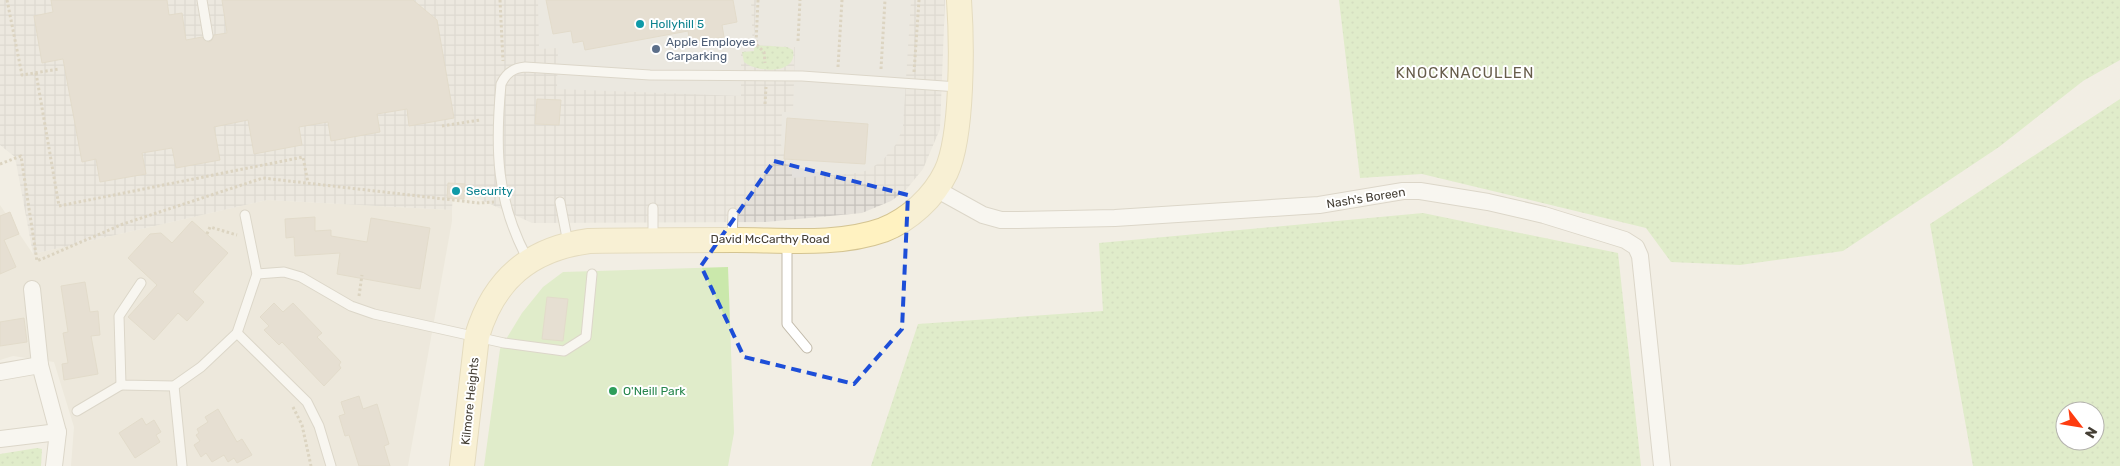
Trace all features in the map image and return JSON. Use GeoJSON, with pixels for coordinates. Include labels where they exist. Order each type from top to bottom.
{"type":"FeatureCollection","features":[{"type":"Feature","properties":{"kind":"street","name":"David McCarthy Road"},"geometry":{"type":"LineString","coordinates":[[477,336],[486,310],[494,297],[528,260],[568,244],[589,241],[787,240],[855,237],[885,229],[904,219],[936,188],[952,158],[962,36],[959,0]]}},
{"type":"Feature","properties":{"kind":"street","name":"David McCarthy Road"},"geometry":{"type":"LineString","coordinates":[[962,36],[972,0]]}},
{"type":"Feature","properties":{"kind":"street","name":"Nash's Boreen"},"geometry":{"type":"LineString","coordinates":[[936,188],[983,215],[1001,220],[1115,218],[1319,205],[1403,191],[1420,191],[1488,202],[1544,215],[1625,240],[1636,247],[1640,256],[1662,466]]}},
{"type":"Feature","properties":{"kind":"street"},"geometry":{"type":"LineString","coordinates":[[32,289],[40,365],[58,432],[54,466]]}},
{"type":"Feature","properties":{"kind":"street","name":"Kilmore Heights"},"geometry":{"type":"LineString","coordinates":[[462,466],[477,336]]}},
{"type":"Feature","properties":{"kind":"street"},"geometry":{"type":"LineString","coordinates":[[0,372],[40,365]]}},
{"type":"Feature","properties":{"kind":"street"},"geometry":{"type":"LineString","coordinates":[[0,439],[58,432]]}},
{"type":"Feature","properties":{"kind":"lane"},"geometry":{"type":"LineString","coordinates":[[202,0],[208,36]]}},
{"type":"Feature","properties":{"kind":"lane"},"geometry":{"type":"LineString","coordinates":[[528,260],[520,245],[500,183],[497,149],[501,84],[504,77],[514,69],[526,67],[650,74],[766,75],[959,87]]}},
{"type":"Feature","properties":{"kind":"lane"},"geometry":{"type":"LineString","coordinates":[[560,202],[568,244]]}},
{"type":"Feature","properties":{"kind":"lane"},"geometry":{"type":"LineString","coordinates":[[653,208],[653,240]]}},
{"type":"Feature","properties":{"kind":"lane"},"geometry":{"type":"LineString","coordinates":[[732,240],[733,213]]}},
{"type":"Feature","properties":{"kind":"lane"},"geometry":{"type":"LineString","coordinates":[[77,411],[121,386],[174,386],[201,368],[237,333],[257,274],[245,215]]}},
{"type":"Feature","properties":{"kind":"lane"},"geometry":{"type":"LineString","coordinates":[[787,240],[787,324],[807,348]]}},
{"type":"Feature","properties":{"kind":"lane"},"geometry":{"type":"LineString","coordinates":[[257,274],[284,272],[301,278],[351,306],[374,314],[504,343],[564,351],[586,337],[592,274]]}},
{"type":"Feature","properties":{"kind":"lane"},"geometry":{"type":"LineString","coordinates":[[121,386],[119,316],[141,283]]}},
{"type":"Feature","properties":{"kind":"lane"},"geometry":{"type":"LineString","coordinates":[[237,333],[307,402],[319,426],[331,466]]}},
{"type":"Feature","properties":{"kind":"lane"},"geometry":{"type":"LineString","coordinates":[[174,386],[182,466]]}},
{"type":"Feature","properties":{"kind":"path"},"geometry":{"type":"LineString","coordinates":[[8,0],[22,75],[59,69]]}},
{"type":"Feature","properties":{"kind":"path"},"geometry":{"type":"LineString","coordinates":[[500,0],[504,77]]}},
{"type":"Feature","properties":{"kind":"path"},"geometry":{"type":"LineString","coordinates":[[758,0],[756,44],[764,52],[766,75]]}},
{"type":"Feature","properties":{"kind":"path"},"geometry":{"type":"LineString","coordinates":[[798,41],[800,0]]}},
{"type":"Feature","properties":{"kind":"path"},"geometry":{"type":"LineString","coordinates":[[838,79],[842,0]]}},
{"type":"Feature","properties":{"kind":"path"},"geometry":{"type":"LineString","coordinates":[[880,82],[885,0]]}},
{"type":"Feature","properties":{"kind":"path"},"geometry":{"type":"LineString","coordinates":[[914,84],[918,0]]}},
{"type":"Feature","properties":{"kind":"path"},"geometry":{"type":"LineString","coordinates":[[36,73],[60,206],[303,157],[308,183]]}},
{"type":"Feature","properties":{"kind":"path"},"geometry":{"type":"LineString","coordinates":[[442,126],[480,120]]}},
{"type":"Feature","properties":{"kind":"path"},"geometry":{"type":"LineString","coordinates":[[0,164],[21,156],[37,261],[123,224],[264,178],[479,203],[505,200]]}},
{"type":"Feature","properties":{"kind":"path"},"geometry":{"type":"LineString","coordinates":[[207,234],[210,228],[237,236],[248,230]]}},
{"type":"Feature","properties":{"kind":"path"},"geometry":{"type":"LineString","coordinates":[[359,298],[362,274]]}},
{"type":"Feature","properties":{"kind":"path"},"geometry":{"type":"LineString","coordinates":[[353,295],[363,300]]}},
{"type":"Feature","properties":{"kind":"path"},"geometry":{"type":"LineString","coordinates":[[290,403],[302,424],[311,466]]}},
{"type":"Feature","properties":{"kind":"highlighted area"},"geometry":{"type":"Polygon","coordinates":[[[774,161],[908,195],[902,329],[854,384],[744,357],[701,266],[774,161]]]}},
{"type":"Feature","properties":{"kind":"shaded area"},"geometry":{"type":"Polygon","coordinates":[[[0,0],[945,0],[940,129],[923,169],[905,191],[891,201],[862,213],[766,222],[532,223],[466,193],[453,191],[452,210],[267,200],[33,254],[15,157],[0,145],[0,0]]]}},
{"type":"Feature","properties":{"kind":"shaded area","name":"Apple Employee Carparking"},"geometry":{"type":"Polygon","coordinates":[[[538,0],[751,0],[753,51],[741,51],[741,96],[557,89],[558,48],[539,49],[538,0]]]}},
{"type":"Feature","properties":{"kind":"shaded area"},"geometry":{"type":"Polygon","coordinates":[[[756,0],[911,0],[903,126],[897,143],[882,161],[868,170],[858,173],[792,178],[792,165],[781,145],[782,112],[793,112],[795,47],[754,45],[756,0]]]}},
{"type":"Feature","properties":{"kind":"shaded area"},"geometry":{"type":"Polygon","coordinates":[[[267,200],[452,210],[452,221],[408,466],[71,466],[74,427],[54,362],[13,356],[0,360],[0,205],[33,254],[267,200]]]}},
{"type":"Feature","properties":{"kind":"green space"},"geometry":{"type":"Polygon","coordinates":[[[1339,0],[2120,0],[2120,60],[2083,81],[1999,147],[1843,251],[1740,265],[1671,262],[1646,228],[1422,174],[1360,178],[1339,0]]]}},
{"type":"Feature","properties":{"kind":"green space"},"geometry":{"type":"Polygon","coordinates":[[[754,45],[787,47],[793,50],[793,58],[783,68],[775,70],[750,66],[744,62],[742,52],[754,51],[754,45]]]}},
{"type":"Feature","properties":{"kind":"green space"},"geometry":{"type":"Polygon","coordinates":[[[2120,99],[2120,466],[1973,466],[1930,224],[2120,99]]]}},
{"type":"Feature","properties":{"kind":"green space"},"geometry":{"type":"Polygon","coordinates":[[[1423,213],[1618,253],[1641,466],[871,466],[918,324],[1103,311],[1099,243],[1423,213]]]}},
{"type":"Feature","properties":{"kind":"green space","name":"O'Neill Park"},"geometry":{"type":"Polygon","coordinates":[[[728,267],[734,433],[728,466],[484,466],[500,349],[522,313],[543,287],[563,272],[728,267]]]}},
{"type":"Feature","properties":{"kind":"green space"},"geometry":{"type":"Polygon","coordinates":[[[37,448],[42,449],[41,466],[0,466],[0,454],[37,448]]]}},
{"type":"Feature","properties":{"kind":"building"},"geometry":{"type":"Polygon","coordinates":[[[51,0],[167,0],[169,15],[182,13],[186,40],[202,37],[209,42],[214,35],[227,33],[222,0],[413,0],[437,20],[454,118],[409,126],[407,109],[377,114],[380,132],[331,141],[328,122],[299,127],[302,145],[254,154],[248,120],[214,127],[220,160],[176,168],[172,148],[142,153],[146,174],[100,182],[96,159],[82,162],[63,59],[42,63],[34,16],[53,12],[51,0]]]}},
{"type":"Feature","properties":{"kind":"building","name":"Hollyhill 5"},"geometry":{"type":"Polygon","coordinates":[[[546,0],[733,0],[737,22],[722,25],[724,37],[690,43],[688,31],[585,50],[583,41],[573,43],[571,31],[553,34],[546,0]]]}},
{"type":"Feature","properties":{"kind":"building"},"geometry":{"type":"Polygon","coordinates":[[[537,99],[561,100],[559,125],[535,124],[537,99]]]}},
{"type":"Feature","properties":{"kind":"building"},"geometry":{"type":"Polygon","coordinates":[[[787,118],[868,124],[865,164],[784,159],[787,118]]]}},
{"type":"Feature","properties":{"kind":"building","name":"Security"},"geometry":{"type":"Polygon","coordinates":[[[448,183],[465,184],[464,199],[447,198],[448,183]]]}},
{"type":"Feature","properties":{"kind":"building"},"geometry":{"type":"Polygon","coordinates":[[[10,212],[19,234],[4,240],[16,267],[0,274],[0,216],[10,212]]]}},
{"type":"Feature","properties":{"kind":"building"},"geometry":{"type":"Polygon","coordinates":[[[315,217],[315,231],[331,230],[331,236],[367,242],[371,218],[430,228],[420,289],[337,274],[340,253],[295,256],[294,237],[286,238],[285,219],[315,217]]]}},
{"type":"Feature","properties":{"kind":"building"},"geometry":{"type":"Polygon","coordinates":[[[192,221],[228,253],[193,292],[204,302],[187,321],[178,313],[154,340],[128,317],[157,285],[128,258],[150,234],[161,233],[172,243],[192,221]]]}},
{"type":"Feature","properties":{"kind":"building"},"geometry":{"type":"Polygon","coordinates":[[[85,282],[90,312],[98,311],[100,335],[91,336],[98,374],[64,380],[62,364],[68,363],[63,333],[68,332],[61,286],[85,282]]]}},
{"type":"Feature","properties":{"kind":"building"},"geometry":{"type":"Polygon","coordinates":[[[547,297],[568,299],[563,341],[542,339],[547,297]]]}},
{"type":"Feature","properties":{"kind":"building"},"geometry":{"type":"Polygon","coordinates":[[[274,303],[283,312],[293,303],[322,333],[317,337],[341,362],[339,365],[341,368],[324,386],[282,342],[279,345],[264,330],[269,326],[260,317],[274,303]]]}},
{"type":"Feature","properties":{"kind":"building"},"geometry":{"type":"Polygon","coordinates":[[[24,318],[27,342],[0,346],[0,322],[24,318]]]}},
{"type":"Feature","properties":{"kind":"building"},"geometry":{"type":"Polygon","coordinates":[[[359,396],[363,409],[377,404],[389,444],[384,446],[390,466],[359,466],[349,435],[345,436],[339,416],[345,414],[341,402],[359,396]]]}},
{"type":"Feature","properties":{"kind":"building"},"geometry":{"type":"Polygon","coordinates":[[[218,409],[237,442],[242,439],[252,455],[237,463],[234,458],[228,462],[224,455],[212,462],[206,453],[201,457],[194,445],[200,441],[196,435],[199,433],[197,429],[208,422],[205,417],[218,409]]]}},
{"type":"Feature","properties":{"kind":"building"},"geometry":{"type":"Polygon","coordinates":[[[142,418],[146,425],[154,420],[161,432],[156,435],[160,442],[135,458],[119,433],[142,418]]]}},
{"type":"Feature","properties":{"kind":"place","name":"Hollyhill 5"},"geometry":{"type":"Point","coordinates":[640,24]}},
{"type":"Feature","properties":{"kind":"place","name":"Apple Employee Carparking"},"geometry":{"type":"Point","coordinates":[656,49]}},
{"type":"Feature","properties":{"kind":"place","name":"Security"},"geometry":{"type":"Point","coordinates":[456,191]}},
{"type":"Feature","properties":{"kind":"place","name":"O'Neill Park"},"geometry":{"type":"Point","coordinates":[613,391]}},
{"type":"Feature","properties":{"kind":"district","name":"KNOCKNACULLEN"},"geometry":{"type":"Point","coordinates":[1465,73]}}]}
